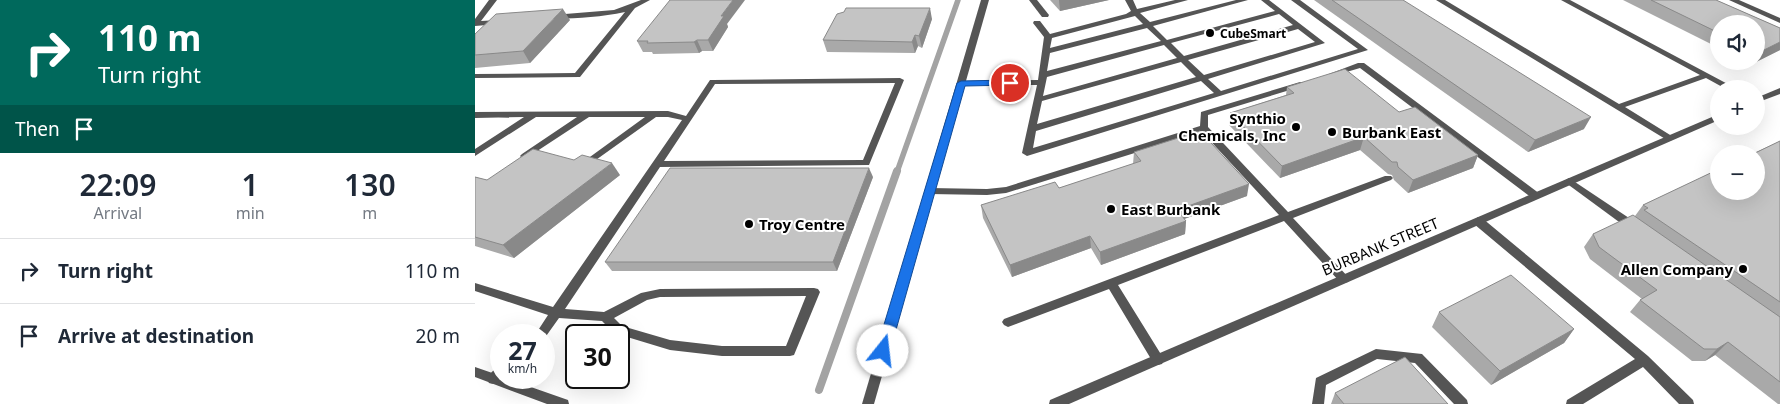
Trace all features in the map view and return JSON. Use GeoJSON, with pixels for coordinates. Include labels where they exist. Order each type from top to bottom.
{"type":"FeatureCollection","features":[{"type":"Feature","properties":{"kind":"street"},"geometry":{"type":"LineString","coordinates":[[475,24],[493,0]]}},
{"type":"Feature","properties":{"kind":"street"},"geometry":{"type":"LineString","coordinates":[[544,18],[615,12],[632,8],[646,0]]}},
{"type":"Feature","properties":{"kind":"street"},"geometry":{"type":"LineString","coordinates":[[868,404],[985,0]]}},
{"type":"Feature","properties":{"kind":"street"},"geometry":{"type":"LineString","coordinates":[[1033,0],[1045,14]]}},
{"type":"Feature","properties":{"kind":"street"},"geometry":{"type":"LineString","coordinates":[[1129,0],[1135,12],[1220,94]]}},
{"type":"Feature","properties":{"kind":"street"},"geometry":{"type":"LineString","coordinates":[[1048,36],[1184,0]]}},
{"type":"Feature","properties":{"kind":"street"},"geometry":{"type":"LineString","coordinates":[[1046,52],[1244,0]]}},
{"type":"Feature","properties":{"kind":"street"},"geometry":{"type":"LineString","coordinates":[[1032,129],[1321,43],[1265,0]]}},
{"type":"Feature","properties":{"kind":"street"},"geometry":{"type":"LineString","coordinates":[[1037,23],[1048,36],[1042,79],[1027,153],[1364,50],[1295,0]]}},
{"type":"Feature","properties":{"kind":"street"},"geometry":{"type":"LineString","coordinates":[[1440,0],[1670,138]]}},
{"type":"Feature","properties":{"kind":"street"},"geometry":{"type":"LineString","coordinates":[[1565,0],[1716,80]]}},
{"type":"Feature","properties":{"kind":"street"},"geometry":{"type":"LineString","coordinates":[[1733,0],[1780,20]]}},
{"type":"Feature","properties":{"kind":"street"},"geometry":{"type":"LineString","coordinates":[[475,76],[577,75],[632,8]]}},
{"type":"Feature","properties":{"kind":"street"},"geometry":{"type":"LineString","coordinates":[[961,83],[1042,79],[1280,12]]}},
{"type":"Feature","properties":{"kind":"street"},"geometry":{"type":"LineString","coordinates":[[475,24],[505,22]]}},
{"type":"Feature","properties":{"kind":"street"},"geometry":{"type":"LineString","coordinates":[[1038,100],[1299,26]]}},
{"type":"Feature","properties":{"kind":"street"},"geometry":{"type":"LineString","coordinates":[[1324,77],[1361,65],[1536,196]]}},
{"type":"Feature","properties":{"kind":"street"},"geometry":{"type":"LineString","coordinates":[[1618,107],[1706,75]]}},
{"type":"Feature","properties":{"kind":"street"},"geometry":{"type":"LineString","coordinates":[[549,324],[657,164],[713,82],[900,80],[866,163],[657,164]]}},
{"type":"Feature","properties":{"kind":"street"},"geometry":{"type":"LineString","coordinates":[[1306,83],[1204,114],[1204,128],[1344,279]]}},
{"type":"Feature","properties":{"kind":"street"},"geometry":{"type":"LineString","coordinates":[[1765,97],[1780,90]]}},
{"type":"Feature","properties":{"kind":"street"},"geometry":{"type":"LineString","coordinates":[[585,164],[654,114]]}},
{"type":"Feature","properties":{"kind":"street"},"geometry":{"type":"LineString","coordinates":[[475,115],[668,114],[688,119]]}},
{"type":"Feature","properties":{"kind":"street"},"geometry":{"type":"LineString","coordinates":[[475,153],[535,115]]}},
{"type":"Feature","properties":{"kind":"street"},"geometry":{"type":"LineString","coordinates":[[517,161],[587,115]]}},
{"type":"Feature","properties":{"kind":"street","name":"BURBANK STREET"},"geometry":{"type":"LineString","coordinates":[[1055,404],[1075,400],[1158,360],[1710,121]]}},
{"type":"Feature","properties":{"kind":"street"},"geometry":{"type":"LineString","coordinates":[[930,191],[987,192],[1006,190],[1204,128]]}},
{"type":"Feature","properties":{"kind":"street"},"geometry":{"type":"LineString","coordinates":[[1008,322],[1388,178]]}},
{"type":"Feature","properties":{"kind":"street"},"geometry":{"type":"LineString","coordinates":[[1569,182],[1642,234]]}},
{"type":"Feature","properties":{"kind":"street"},"geometry":{"type":"LineString","coordinates":[[1478,221],[1643,360],[1689,404]]}},
{"type":"Feature","properties":{"kind":"street"},"geometry":{"type":"LineString","coordinates":[[1111,283],[1158,360]]}},
{"type":"Feature","properties":{"kind":"street"},"geometry":{"type":"LineString","coordinates":[[475,287],[556,314],[605,316],[645,296],[660,293],[814,292],[790,350],[722,351],[670,345],[619,330],[605,316]]}},
{"type":"Feature","properties":{"kind":"street"},"geometry":{"type":"LineString","coordinates":[[1318,404],[1320,382],[1376,354],[1418,358],[1461,404]]}},
{"type":"Feature","properties":{"kind":"street"},"geometry":{"type":"LineString","coordinates":[[1572,404],[1643,360]]}},
{"type":"Feature","properties":{"kind":"street"},"geometry":{"type":"LineString","coordinates":[[475,372],[490,374]]}},
{"type":"Feature","properties":{"kind":"street"},"geometry":{"type":"LineString","coordinates":[[529,389],[563,404]]}},
{"type":"Feature","properties":{"kind":"building"},"geometry":{"type":"Polygon","coordinates":[[[670,0],[733,0],[721,16],[724,16],[708,40],[647,43],[648,41],[637,41],[670,0]]]}},
{"type":"Feature","properties":{"kind":"building"},"geometry":{"type":"Polygon","coordinates":[[[1332,0],[1403,0],[1591,117],[1535,140],[1332,0]]]}},
{"type":"Feature","properties":{"kind":"building"},"geometry":{"type":"Polygon","coordinates":[[[1651,0],[1716,0],[1750,15],[1710,15],[1710,29],[1651,0]]]}},
{"type":"Feature","properties":{"kind":"building"},"geometry":{"type":"Polygon","coordinates":[[[846,8],[930,8],[919,36],[915,35],[912,42],[823,40],[837,14],[844,12],[846,8]]]}},
{"type":"Feature","properties":{"kind":"building"},"geometry":{"type":"Polygon","coordinates":[[[563,9],[523,51],[475,55],[475,34],[496,14],[563,9]]]}},
{"type":"Feature","properties":{"kind":"building"},"geometry":{"type":"Polygon","coordinates":[[[1765,21],[1780,28],[1780,42],[1765,50],[1765,21]]]}},
{"type":"Feature","properties":{"kind":"building","name":"Burbank East"},"geometry":{"type":"Polygon","coordinates":[[[1345,69],[1399,112],[1415,107],[1478,155],[1413,180],[1398,167],[1397,162],[1392,162],[1364,137],[1282,166],[1230,113],[1294,93],[1287,87],[1345,69]]]}},
{"type":"Feature","properties":{"kind":"building","name":"East Burbank"},"geometry":{"type":"Polygon","coordinates":[[[1200,131],[1249,184],[1177,210],[1186,221],[1100,252],[1090,236],[1010,265],[981,205],[1055,182],[1059,188],[1141,161],[1134,152],[1200,131]]]}},
{"type":"Feature","properties":{"kind":"building","name":"Allen Company"},"geometry":{"type":"Polygon","coordinates":[[[1780,141],[1780,302],[1644,210],[1648,208],[1643,205],[1710,173],[1710,200],[1765,200],[1765,148],[1780,141]]]}},
{"type":"Feature","properties":{"kind":"building"},"geometry":{"type":"Polygon","coordinates":[[[533,149],[574,160],[582,155],[612,163],[503,245],[475,237],[475,177],[487,180],[533,149]]]}},
{"type":"Feature","properties":{"kind":"building","name":"Troy Centre"},"geometry":{"type":"Polygon","coordinates":[[[670,168],[869,168],[833,262],[605,262],[670,168]]]}},
{"type":"Feature","properties":{"kind":"building"},"geometry":{"type":"Polygon","coordinates":[[[1633,215],[1780,317],[1780,382],[1728,342],[1717,349],[1704,349],[1640,300],[1657,290],[1599,247],[1593,234],[1633,215]]]}},
{"type":"Feature","properties":{"kind":"building"},"geometry":{"type":"Polygon","coordinates":[[[1511,275],[1574,329],[1500,371],[1439,312],[1511,275]]]}},
{"type":"Feature","properties":{"kind":"building"},"geometry":{"type":"Polygon","coordinates":[[[1405,357],[1448,404],[1344,404],[1335,393],[1405,357]]]}},
{"type":"Feature","properties":{"kind":"waterway"},"geometry":{"type":"LineString","coordinates":[[897,172],[958,0]]}},
{"type":"Feature","properties":{"kind":"waterway"},"geometry":{"type":"LineString","coordinates":[[819,390],[897,171]]}},
{"type":"Feature","properties":{"kind":"place","name":"CubeSmart"},"geometry":{"type":"Point","coordinates":[1210,33]}},
{"type":"Feature","properties":{"kind":"place","name":"Synthio Chemicals, Inc"},"geometry":{"type":"Point","coordinates":[1296,127]}},
{"type":"Feature","properties":{"kind":"place","name":"Burbank East"},"geometry":{"type":"Point","coordinates":[1332,132]}},
{"type":"Feature","properties":{"kind":"place","name":"East Burbank"},"geometry":{"type":"Point","coordinates":[1111,209]}},
{"type":"Feature","properties":{"kind":"place","name":"Troy Centre"},"geometry":{"type":"Point","coordinates":[749,224]}},
{"type":"Feature","properties":{"kind":"place","name":"Allen Company"},"geometry":{"type":"Point","coordinates":[1743,269]}},
{"type":"Feature","properties":{"kind":"route"},"geometry":{"type":"LineString","coordinates":[[883,351],[961,83],[1010,83]]}}]}
